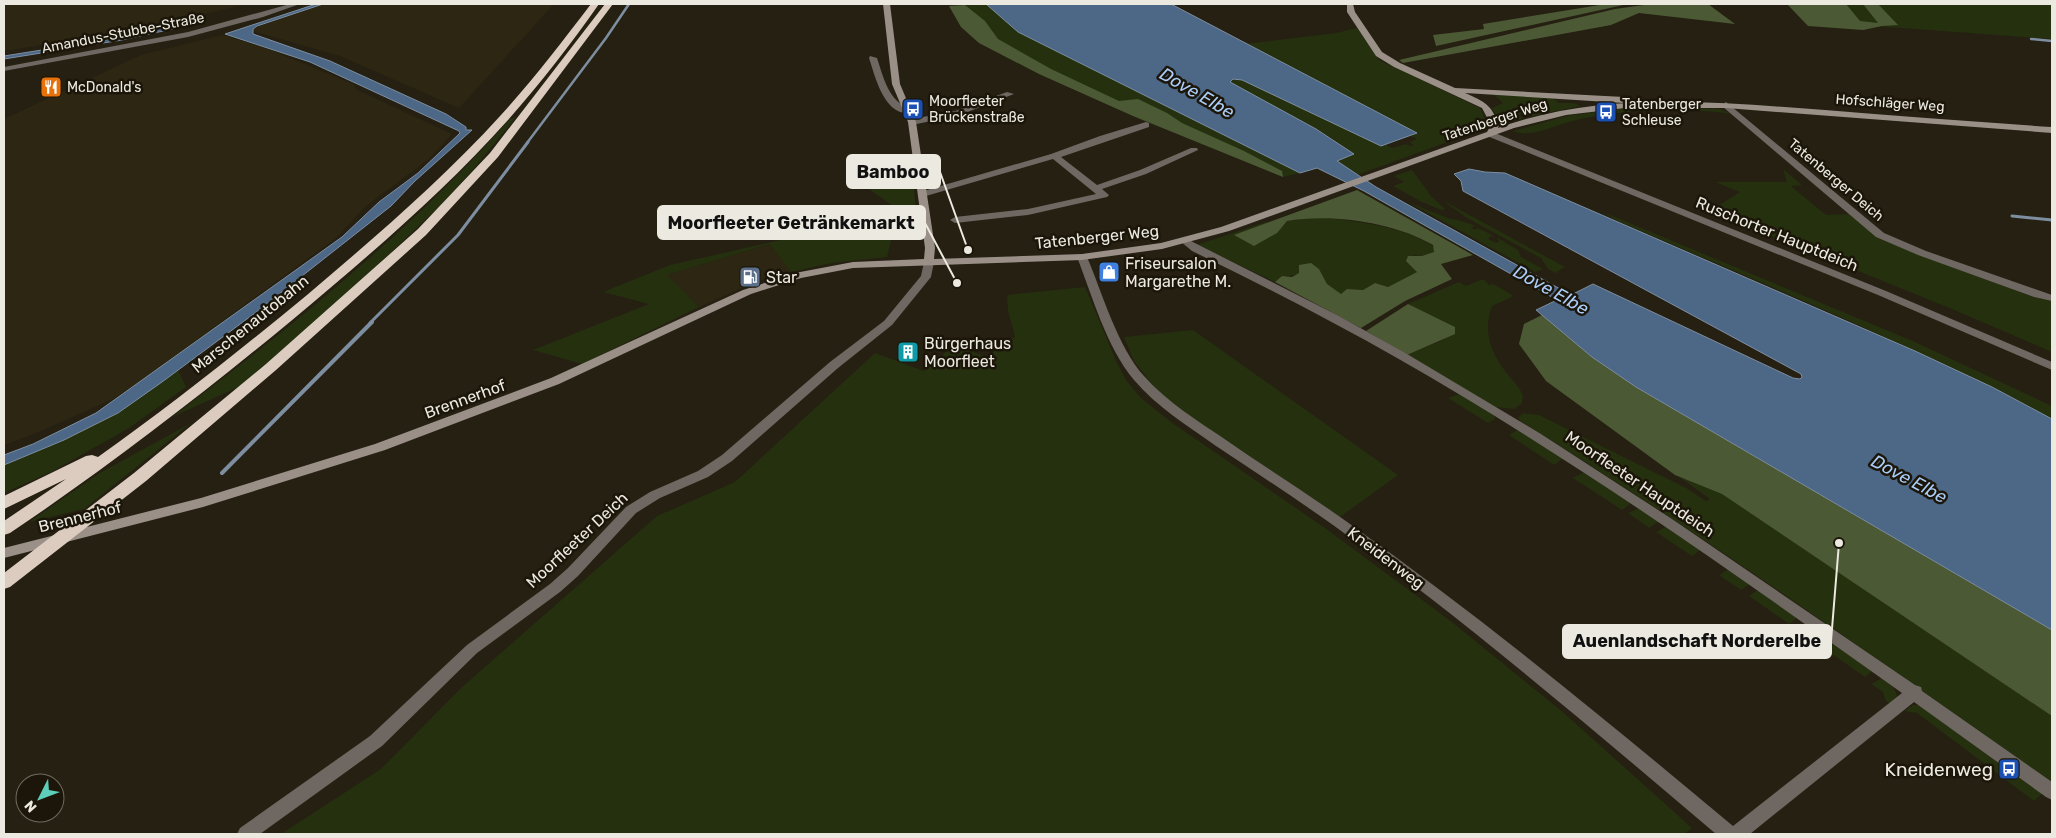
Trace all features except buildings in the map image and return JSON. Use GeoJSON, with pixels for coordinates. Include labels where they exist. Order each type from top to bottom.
{"type":"FeatureCollection","features":[{"type":"Feature","properties":{"kind":"highway","name":"Marschenautobahn"},"geometry":{"type":"LineString","coordinates":[[128,443],[238,357],[348,267],[435,188],[504,118],[595,4]]}},
{"type":"Feature","properties":{"kind":"highway"},"geometry":{"type":"LineString","coordinates":[[4,582],[84,520],[271,367],[422,232],[481,170],[511,134],[609,4]]}},
{"type":"Feature","properties":{"kind":"highway"},"geometry":{"type":"LineString","coordinates":[[4,503],[128,443]]}},
{"type":"Feature","properties":{"kind":"highway"},"geometry":{"type":"LineString","coordinates":[[4,529],[66,488],[128,443]]}},
{"type":"Feature","properties":{"kind":"street","name":"Amandus-Stubbe-Straße"},"geometry":{"type":"LineString","coordinates":[[4,79],[9,75],[8,68],[177,37],[296,4]]}},
{"type":"Feature","properties":{"kind":"street","name":"Moorfleeter Deich"},"geometry":{"type":"LineString","coordinates":[[246,834],[376,741],[472,649],[555,588],[573,572],[631,510],[656,495],[703,474],[727,458],[834,365],[888,323],[926,277],[930,248],[923,194],[912,122],[896,84],[886,4]]}},
{"type":"Feature","properties":{"kind":"street"},"geometry":{"type":"LineString","coordinates":[[1350,4],[1351,12],[1372,47],[1379,54],[1397,65],[1476,101],[1490,112],[1495,125],[1490,134]]}},
{"type":"Feature","properties":{"kind":"street","name":"Moorfleeter Deich"},"geometry":{"type":"LineString","coordinates":[[873,58],[886,95],[899,108],[907,111]]}},
{"type":"Feature","properties":{"kind":"street"},"geometry":{"type":"LineString","coordinates":[[1454,90],[1608,98],[1655,104]]}},
{"type":"Feature","properties":{"kind":"street"},"geometry":{"type":"LineString","coordinates":[[912,122],[936,118],[1010,94]]}},
{"type":"Feature","properties":{"kind":"street","name":"Tatenberger Weg"},"geometry":{"type":"LineString","coordinates":[[929,262],[1082,257],[1137,251],[1185,241],[1225,229],[1524,122],[1566,112],[1625,105],[1726,105]]}},
{"type":"Feature","properties":{"kind":"street","name":"Hofschläger Weg"},"geometry":{"type":"LineString","coordinates":[[1726,105],[2052,130]]}},
{"type":"Feature","properties":{"kind":"street","name":"Tatenberger Deich"},"geometry":{"type":"LineString","coordinates":[[1726,105],[1880,235],[1922,253],[2038,295],[2052,298]]}},
{"type":"Feature","properties":{"kind":"street"},"geometry":{"type":"LineString","coordinates":[[923,194],[1084,147],[1103,138],[1146,125]]}},
{"type":"Feature","properties":{"kind":"street","name":"Ruschorter Hauptdeich"},"geometry":{"type":"LineString","coordinates":[[1490,134],[1891,297],[2052,366]]}},
{"type":"Feature","properties":{"kind":"street"},"geometry":{"type":"LineString","coordinates":[[1096,188],[1143,172],[1194,150]]}},
{"type":"Feature","properties":{"kind":"street"},"geometry":{"type":"LineString","coordinates":[[955,220],[1028,212],[1104,195],[1054,156]]}},
{"type":"Feature","properties":{"kind":"street","name":"Moorfleeter Hauptdeich"},"geometry":{"type":"LineString","coordinates":[[1185,241],[1196,249],[1293,296],[1359,331],[1556,448],[1667,521],[1915,692],[2052,792]]}},
{"type":"Feature","properties":{"kind":"street","name":"Kneidenweg"},"geometry":{"type":"LineString","coordinates":[[1082,257],[1110,327],[1125,358],[1138,377],[1158,397],[1199,428],[1338,522],[1469,620],[1545,679],[1729,834]]}},
{"type":"Feature","properties":{"kind":"street","name":"Brennerhof"},"geometry":{"type":"LineString","coordinates":[[4,553],[118,525],[254,487],[430,429],[564,378],[747,292],[768,284],[799,275],[852,266],[929,262]]}},
{"type":"Feature","properties":{"kind":"street"},"geometry":{"type":"LineString","coordinates":[[1737,834],[1915,692]]}},
{"type":"Feature","properties":{"kind":"shaded area"},"geometry":{"type":"Polygon","coordinates":[[[4,4],[246,4],[145,28],[4,51],[4,4]]]}},
{"type":"Feature","properties":{"kind":"shaded area"},"geometry":{"type":"Polygon","coordinates":[[[313,4],[554,4],[459,108],[340,56],[249,30],[313,4]]]}},
{"type":"Feature","properties":{"kind":"shaded area"},"geometry":{"type":"Polygon","coordinates":[[[222,35],[268,49],[353,84],[357,90],[452,134],[429,159],[366,206],[336,238],[136,384],[113,399],[4,445],[4,119],[141,55],[222,35]]]}},
{"type":"Feature","properties":{"kind":"shaded area"},"geometry":{"type":"Polygon","coordinates":[[[771,244],[791,272],[755,282],[699,307],[666,275],[771,244]]]}},
{"type":"Feature","properties":{"kind":"green space"},"geometry":{"type":"Polygon","coordinates":[[[986,4],[1018,32],[1300,173],[1283,177],[1133,116],[1039,74],[979,43],[961,27],[949,6],[986,4]]]}},
{"type":"Feature","properties":{"kind":"green space"},"geometry":{"type":"Polygon","coordinates":[[[1606,4],[1628,4],[1436,46],[1433,35],[1484,29],[1483,24],[1606,4]]]}},
{"type":"Feature","properties":{"kind":"green space"},"geometry":{"type":"Polygon","coordinates":[[[1651,4],[1708,4],[1735,24],[1639,13],[1611,25],[1403,63],[1399,60],[1615,9],[1651,4]]]}},
{"type":"Feature","properties":{"kind":"green space"},"geometry":{"type":"Polygon","coordinates":[[[1787,4],[1846,4],[1860,21],[1878,23],[1863,4],[1878,4],[1898,25],[1863,30],[1808,26],[1787,4]]]}},
{"type":"Feature","properties":{"kind":"green space"},"geometry":{"type":"Polygon","coordinates":[[[1843,4],[2052,4],[2052,39],[1861,25],[1843,4]]]}},
{"type":"Feature","properties":{"kind":"green space"},"geometry":{"type":"Polygon","coordinates":[[[965,5],[985,21],[998,39],[1051,69],[1119,101],[1138,99],[1167,113],[1182,123],[1244,151],[1282,171],[1283,177],[1133,116],[1039,74],[979,43],[961,27],[949,6],[965,5]]]}},
{"type":"Feature","properties":{"kind":"green space"},"geometry":{"type":"Polygon","coordinates":[[[1357,28],[1379,60],[1480,108],[1486,121],[1483,129],[1357,175],[1337,161],[1353,154],[1339,143],[1230,83],[1232,79],[1242,80],[1381,145],[1385,144],[1392,148],[1406,144],[1414,145],[1409,142],[1417,139],[1410,136],[1417,133],[1246,44],[1336,33],[1357,28]]]}},
{"type":"Feature","properties":{"kind":"green space"},"geometry":{"type":"Polygon","coordinates":[[[1493,94],[1551,97],[1559,103],[1574,103],[1581,106],[1532,116],[1526,113],[1518,115],[1523,118],[1505,124],[1499,120],[1492,108],[1503,103],[1493,94]]]}},
{"type":"Feature","properties":{"kind":"green space"},"geometry":{"type":"Polygon","coordinates":[[[1667,107],[1719,109],[1733,114],[1693,110],[1650,110],[1608,114],[1569,122],[1533,133],[1513,131],[1567,116],[1616,109],[1667,107]]]}},
{"type":"Feature","properties":{"kind":"green space"},"geometry":{"type":"Polygon","coordinates":[[[516,117],[441,205],[367,275],[241,386],[172,417],[305,313],[391,239],[472,160],[510,119],[516,117]]]}},
{"type":"Feature","properties":{"kind":"green space"},"geometry":{"type":"Polygon","coordinates":[[[1783,169],[1802,185],[1791,186],[1826,215],[1851,214],[1917,253],[2033,297],[2052,301],[2052,352],[1947,307],[1710,211],[1740,192],[1715,182],[1787,182],[1783,169]]]}},
{"type":"Feature","properties":{"kind":"green space"},"geometry":{"type":"Polygon","coordinates":[[[1412,170],[1431,196],[1445,209],[1441,210],[1420,201],[1393,186],[1404,182],[1394,176],[1412,170]]]}},
{"type":"Feature","properties":{"kind":"green space"},"geometry":{"type":"Polygon","coordinates":[[[865,186],[914,189],[916,214],[897,216],[887,257],[831,263],[791,272],[770,244],[667,275],[699,307],[582,364],[533,350],[649,304],[603,292],[670,265],[799,236],[894,207],[865,186]]]}},
{"type":"Feature","properties":{"kind":"green space"},"geometry":{"type":"Polygon","coordinates":[[[1357,190],[1473,255],[1441,264],[1452,279],[1405,301],[1361,328],[1275,282],[1282,276],[1292,277],[1299,273],[1299,265],[1311,263],[1319,269],[1327,284],[1341,294],[1347,289],[1363,290],[1375,283],[1388,287],[1417,272],[1406,261],[1408,256],[1422,256],[1434,252],[1433,245],[1400,230],[1381,225],[1362,221],[1323,218],[1287,221],[1277,233],[1254,246],[1234,235],[1357,190]]]}},
{"type":"Feature","properties":{"kind":"green space"},"geometry":{"type":"Polygon","coordinates":[[[1442,200],[1565,267],[1555,273],[1548,269],[1541,258],[1467,218],[1442,200]]]}},
{"type":"Feature","properties":{"kind":"green space"},"geometry":{"type":"Polygon","coordinates":[[[1408,202],[1450,219],[1476,226],[1471,227],[1475,230],[1478,228],[1496,237],[1491,236],[1488,239],[1496,243],[1500,241],[1498,238],[1518,250],[1521,257],[1543,269],[1535,272],[1408,202]]]}},
{"type":"Feature","properties":{"kind":"green space"},"geometry":{"type":"Polygon","coordinates":[[[1603,212],[1915,342],[2052,406],[2052,419],[1892,340],[1618,221],[1603,212]]]}},
{"type":"Feature","properties":{"kind":"green space"},"geometry":{"type":"Polygon","coordinates":[[[1319,217],[1363,223],[1406,233],[1433,246],[1435,252],[1422,256],[1414,255],[1417,272],[1388,287],[1375,283],[1363,290],[1347,289],[1341,295],[1327,284],[1319,269],[1296,275],[1282,276],[1275,282],[1197,245],[1266,222],[1273,225],[1287,221],[1319,217]]]}},
{"type":"Feature","properties":{"kind":"green space"},"geometry":{"type":"Polygon","coordinates":[[[1483,279],[1489,285],[1493,284],[1514,296],[1492,306],[1488,325],[1490,343],[1494,352],[1523,396],[1522,403],[1514,409],[1495,407],[1407,355],[1443,340],[1454,327],[1408,304],[1459,282],[1466,286],[1483,279]]]}},
{"type":"Feature","properties":{"kind":"green space"},"geometry":{"type":"Polygon","coordinates":[[[1085,287],[1117,363],[1126,380],[1141,398],[1171,422],[1325,528],[1452,622],[1564,713],[1692,828],[1684,834],[281,834],[381,769],[461,688],[657,516],[735,482],[875,353],[924,371],[954,345],[986,357],[1015,337],[1008,311],[1007,295],[1085,287]]]}},
{"type":"Feature","properties":{"kind":"green space"},"geometry":{"type":"Polygon","coordinates":[[[1408,304],[1455,327],[1455,334],[1407,355],[1366,331],[1408,304]]]}},
{"type":"Feature","properties":{"kind":"green space"},"geometry":{"type":"Polygon","coordinates":[[[1542,315],[1592,357],[1636,387],[2052,630],[2052,785],[1922,691],[1724,553],[1522,422],[1518,418],[1523,413],[1539,415],[1688,489],[1706,501],[1710,499],[1546,381],[1519,344],[1524,324],[1542,315]]]}},
{"type":"Feature","properties":{"kind":"green space"},"geometry":{"type":"Polygon","coordinates":[[[1542,315],[1592,357],[1636,387],[2052,630],[2052,716],[1722,494],[1675,475],[1546,381],[1519,344],[1524,324],[1542,315]]]}},
{"type":"Feature","properties":{"kind":"green space"},"geometry":{"type":"Polygon","coordinates":[[[1193,330],[1398,475],[1340,517],[1181,411],[1155,388],[1134,361],[1124,337],[1193,330]]]}},
{"type":"Feature","properties":{"kind":"green space"},"geometry":{"type":"Polygon","coordinates":[[[178,370],[186,387],[129,428],[53,471],[4,493],[4,465],[64,440],[118,413],[178,370]]]}},
{"type":"Feature","properties":{"kind":"green space"},"geometry":{"type":"Polygon","coordinates":[[[1460,394],[1494,415],[1495,419],[1488,423],[1448,398],[1460,394]]]}},
{"type":"Feature","properties":{"kind":"green space"},"geometry":{"type":"Polygon","coordinates":[[[191,423],[84,509],[29,522],[100,473],[191,423]]]}},
{"type":"Feature","properties":{"kind":"green space"},"geometry":{"type":"Polygon","coordinates":[[[1520,431],[1562,457],[1562,459],[1554,465],[1509,435],[1520,431]]]}},
{"type":"Feature","properties":{"kind":"green space"},"geometry":{"type":"Polygon","coordinates":[[[1585,472],[1631,503],[1622,510],[1573,478],[1585,472]]]}},
{"type":"Feature","properties":{"kind":"green space"},"geometry":{"type":"Polygon","coordinates":[[[1640,508],[1658,520],[1658,522],[1649,528],[1628,513],[1640,508]]]}},
{"type":"Feature","properties":{"kind":"green space"},"geometry":{"type":"Polygon","coordinates":[[[1667,526],[1700,550],[1692,556],[1656,532],[1667,526]]]}},
{"type":"Feature","properties":{"kind":"green space"},"geometry":{"type":"Polygon","coordinates":[[[1730,570],[1750,584],[1741,590],[1719,575],[1730,570]]]}},
{"type":"Feature","properties":{"kind":"green space"},"geometry":{"type":"Polygon","coordinates":[[[1756,591],[1760,591],[1796,616],[1795,620],[1789,624],[1749,596],[1756,591]]]}},
{"type":"Feature","properties":{"kind":"green space"},"geometry":{"type":"Polygon","coordinates":[[[1836,644],[1871,669],[1871,672],[1865,677],[1825,649],[1828,645],[1836,644]]]}},
{"type":"Feature","properties":{"kind":"green space"},"geometry":{"type":"Polygon","coordinates":[[[1882,678],[1892,686],[1897,697],[1890,704],[1886,701],[1883,692],[1871,684],[1882,678]]]}},
{"type":"Feature","properties":{"kind":"green space"},"geometry":{"type":"Polygon","coordinates":[[[1913,705],[1921,705],[2043,793],[2034,801],[1917,713],[1904,711],[1913,705]]]}},
{"type":"Feature","properties":{"kind":"water"},"geometry":{"type":"Polygon","coordinates":[[[316,4],[323,4],[257,26],[253,29],[253,34],[330,61],[446,114],[466,127],[466,130],[472,130],[415,181],[391,206],[255,313],[162,382],[118,413],[64,440],[4,465],[4,455],[33,444],[96,413],[342,237],[379,202],[418,173],[460,133],[310,62],[225,34],[316,4]]]}},
{"type":"Feature","properties":{"kind":"water","name":"Dove Elbe"},"geometry":{"type":"Polygon","coordinates":[[[986,4],[1171,4],[1417,133],[1381,146],[1242,80],[1233,79],[1230,82],[1316,129],[1354,154],[1337,161],[1376,187],[1571,295],[1593,284],[1793,378],[1800,379],[1802,377],[1801,374],[1463,191],[1461,181],[1454,174],[1469,169],[1505,173],[1915,351],[1992,387],[2052,419],[2052,630],[1636,387],[1592,357],[1536,310],[1557,300],[1364,191],[1317,168],[1300,173],[1018,32],[986,4]]]}},
{"type":"Feature","properties":{"kind":"water"},"geometry":{"type":"Polygon","coordinates":[[[175,25],[177,28],[122,40],[4,59],[4,56],[117,38],[175,25]]]}},
{"type":"Feature","properties":{"kind":"waterway"},"geometry":{"type":"LineString","coordinates":[[527,143],[606,38],[629,4]]}},
{"type":"Feature","properties":{"kind":"waterway"},"geometry":{"type":"LineString","coordinates":[[2031,39],[2052,41]]}},
{"type":"Feature","properties":{"kind":"waterway"},"geometry":{"type":"LineString","coordinates":[[370,323],[458,235],[528,142]]}},
{"type":"Feature","properties":{"kind":"waterway"},"geometry":{"type":"LineString","coordinates":[[2012,216],[2052,220]]}},
{"type":"Feature","properties":{"kind":"waterway"},"geometry":{"type":"LineString","coordinates":[[222,473],[372,322]]}},
{"type":"Feature","properties":{"kind":"place","name":"McDonald's"},"geometry":{"type":"Point","coordinates":[51,87]}},
{"type":"Feature","properties":{"kind":"place","name":"Moorfleeter Brückenstraße"},"geometry":{"type":"Point","coordinates":[913,109]}},
{"type":"Feature","properties":{"kind":"place","name":"Tatenberger Schleuse"},"geometry":{"type":"Point","coordinates":[1606,112]}},
{"type":"Feature","properties":{"kind":"place","name":"Bamboo"},"geometry":{"type":"Point","coordinates":[968,250]}},
{"type":"Feature","properties":{"kind":"place","name":"Friseursalon Margarethe M."},"geometry":{"type":"Point","coordinates":[1109,272]}},
{"type":"Feature","properties":{"kind":"place","name":"Star"},"geometry":{"type":"Point","coordinates":[750,277]}},
{"type":"Feature","properties":{"kind":"place","name":"Moorfleeter Getränkemarkt"},"geometry":{"type":"Point","coordinates":[957,283]}},
{"type":"Feature","properties":{"kind":"place","name":"Bürgerhaus Moorfleet"},"geometry":{"type":"Point","coordinates":[908,352]}},
{"type":"Feature","properties":{"kind":"place","name":"Auenlandschaft Norderelbe"},"geometry":{"type":"Point","coordinates":[1839,543]}},
{"type":"Feature","properties":{"kind":"place","name":"Kneidenweg"},"geometry":{"type":"Point","coordinates":[2009,769]}}]}
